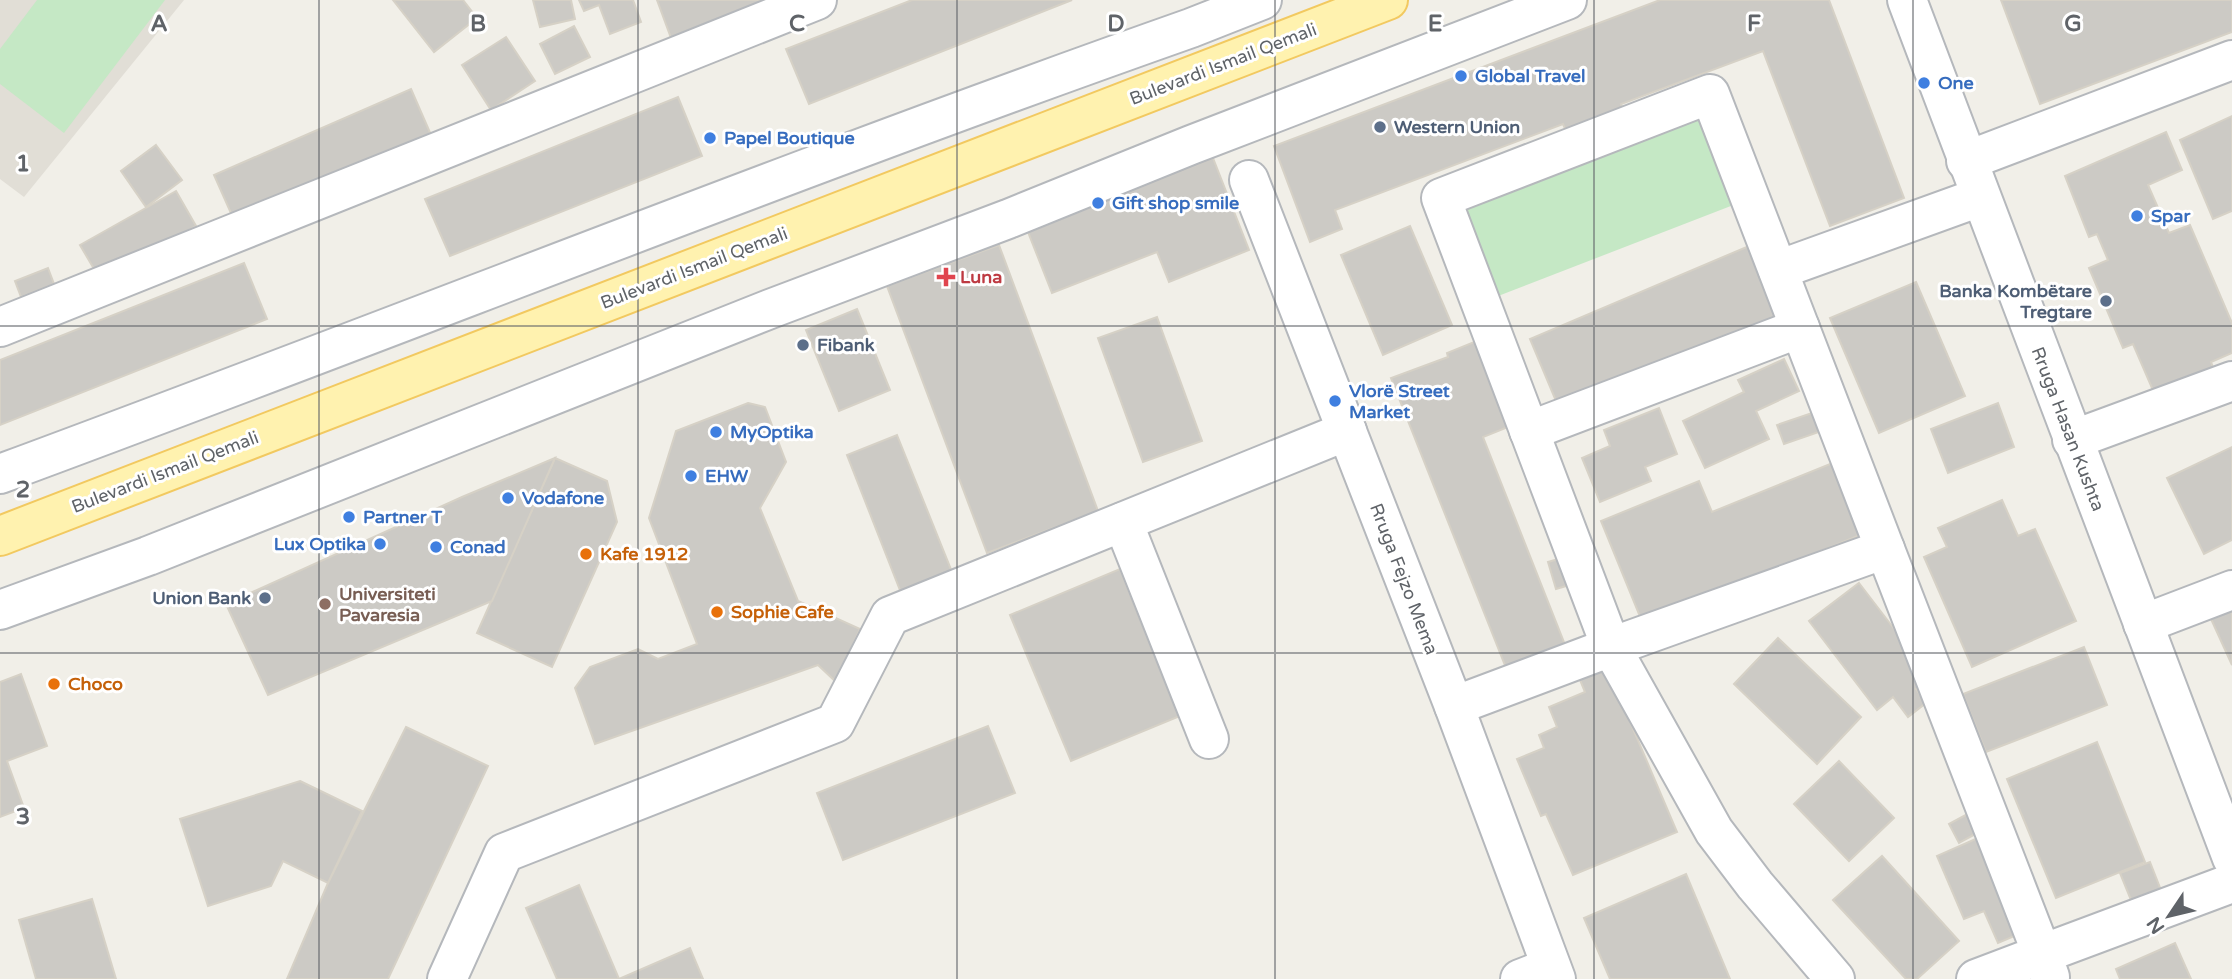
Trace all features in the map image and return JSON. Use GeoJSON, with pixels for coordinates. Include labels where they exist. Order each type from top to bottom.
{"type":"FeatureCollection","features":[{"type":"Feature","properties":{"kind":"main road","name":"Bulevardi Ismail Qemali"},"geometry":{"type":"LineString","coordinates":[[0,536],[1388,0]]}},
{"type":"Feature","properties":{"kind":"street"},"geometry":{"type":"LineString","coordinates":[[0,327],[815,0]]}},
{"type":"Feature","properties":{"kind":"street"},"geometry":{"type":"LineString","coordinates":[[0,474],[290,367],[750,190],[1186,14],[1262,0]]}},
{"type":"Feature","properties":{"kind":"street"},"geometry":{"type":"LineString","coordinates":[[0,610],[148,556],[757,314],[1008,219],[1191,145],[1567,0]]}},
{"type":"Feature","properties":{"kind":"street","name":"Rruga Hasan Kushta"},"geometry":{"type":"LineString","coordinates":[[1907,0],[2232,858]]}},
{"type":"Feature","properties":{"kind":"street"},"geometry":{"type":"LineString","coordinates":[[1186,14],[1206,71]]}},
{"type":"Feature","properties":{"kind":"street"},"geometry":{"type":"LineString","coordinates":[[1966,160],[2232,60]]}},
{"type":"Feature","properties":{"kind":"street"},"geometry":{"type":"LineString","coordinates":[[1835,979],[1755,885],[1714,831],[1611,647],[1441,198],[1710,94],[2046,967]]}},
{"type":"Feature","properties":{"kind":"street","name":"Rruga Fejzo Mema"},"geometry":{"type":"LineString","coordinates":[[1249,180],[1454,706],[1542,975]]}},
{"type":"Feature","properties":{"kind":"street"},"geometry":{"type":"LineString","coordinates":[[1778,270],[1980,197]]}},
{"type":"Feature","properties":{"kind":"street"},"geometry":{"type":"LineString","coordinates":[[1529,431],[1800,328]]}},
{"type":"Feature","properties":{"kind":"street"},"geometry":{"type":"LineString","coordinates":[[2072,440],[2232,381]]}},
{"type":"Feature","properties":{"kind":"street"},"geometry":{"type":"LineString","coordinates":[[447,979],[504,853],[835,723],[890,617],[1347,431]]}},
{"type":"Feature","properties":{"kind":"street"},"geometry":{"type":"LineString","coordinates":[[1124,522],[1209,739]]}},
{"type":"Feature","properties":{"kind":"street"},"geometry":{"type":"LineString","coordinates":[[1454,706],[1885,549]]}},
{"type":"Feature","properties":{"kind":"street"},"geometry":{"type":"LineString","coordinates":[[2143,624],[2232,590]]}},
{"type":"Feature","properties":{"kind":"street"},"geometry":{"type":"LineString","coordinates":[[1976,979],[2046,967],[2232,883]]}},
{"type":"Feature","properties":{"kind":"shaded area"},"geometry":{"type":"Polygon","coordinates":[[[0,0],[184,0],[24,197],[0,179],[0,0]]]}},
{"type":"Feature","properties":{"kind":"green space"},"geometry":{"type":"Polygon","coordinates":[[[37,0],[165,0],[64,133],[0,84],[0,49],[37,0]]]}},
{"type":"Feature","properties":{"kind":"green space"},"geometry":{"type":"Polygon","coordinates":[[[1703,116],[1736,204],[1493,298],[1460,212],[1703,116]]]}},
{"type":"Feature","properties":{"kind":"building"},"geometry":{"type":"Polygon","coordinates":[[[393,0],[463,0],[477,18],[434,52],[393,0]]]}},
{"type":"Feature","properties":{"kind":"building"},"geometry":{"type":"Polygon","coordinates":[[[533,0],[571,0],[575,19],[540,27],[533,0]]]}},
{"type":"Feature","properties":{"kind":"building"},"geometry":{"type":"Polygon","coordinates":[[[579,0],[633,0],[641,22],[610,34],[599,5],[584,11],[579,0]]]}},
{"type":"Feature","properties":{"kind":"building"},"geometry":{"type":"Polygon","coordinates":[[[657,0],[767,0],[671,38],[657,0]]]}},
{"type":"Feature","properties":{"kind":"building"},"geometry":{"type":"Polygon","coordinates":[[[912,0],[1072,0],[809,104],[786,49],[912,0]]]}},
{"type":"Feature","properties":{"kind":"building"},"geometry":{"type":"Polygon","coordinates":[[[1660,0],[1829,0],[1904,198],[1830,226],[1763,51],[1621,104],[1627,119],[1570,140],[1563,124],[1335,210],[1342,229],[1310,242],[1274,146],[1660,0]]]}},
{"type":"Feature","properties":{"kind":"building"},"geometry":{"type":"Polygon","coordinates":[[[2001,0],[2232,0],[2232,32],[2040,104],[2001,0]]]}},
{"type":"Feature","properties":{"kind":"building"},"geometry":{"type":"Polygon","coordinates":[[[574,26],[590,57],[555,74],[540,44],[574,26]]]}},
{"type":"Feature","properties":{"kind":"building"},"geometry":{"type":"Polygon","coordinates":[[[506,37],[535,81],[491,110],[462,65],[506,37]]]}},
{"type":"Feature","properties":{"kind":"building"},"geometry":{"type":"Polygon","coordinates":[[[411,89],[435,144],[238,229],[214,175],[411,89]]]}},
{"type":"Feature","properties":{"kind":"building"},"geometry":{"type":"Polygon","coordinates":[[[678,97],[702,156],[450,256],[425,199],[678,97]]]}},
{"type":"Feature","properties":{"kind":"building"},"geometry":{"type":"Polygon","coordinates":[[[2232,116],[2232,211],[2213,219],[2180,140],[2232,116]]]}},
{"type":"Feature","properties":{"kind":"building"},"geometry":{"type":"Polygon","coordinates":[[[2166,132],[2182,170],[2148,185],[2169,233],[2190,225],[2232,323],[2232,353],[2211,362],[2217,377],[2158,402],[2133,344],[2123,348],[2089,268],[2108,260],[2097,234],[2089,237],[2065,176],[2166,132]]]}},
{"type":"Feature","properties":{"kind":"building"},"geometry":{"type":"Polygon","coordinates":[[[156,145],[182,180],[146,207],[121,171],[156,145]]]}},
{"type":"Feature","properties":{"kind":"building"},"geometry":{"type":"Polygon","coordinates":[[[1213,158],[1249,250],[1169,282],[1157,252],[1052,293],[1028,232],[1213,158]]]}},
{"type":"Feature","properties":{"kind":"building"},"geometry":{"type":"Polygon","coordinates":[[[176,191],[196,226],[101,281],[80,245],[176,191]]]}},
{"type":"Feature","properties":{"kind":"building"},"geometry":{"type":"Polygon","coordinates":[[[1410,226],[1452,325],[1383,355],[1341,255],[1410,226]]]}},
{"type":"Feature","properties":{"kind":"building"},"geometry":{"type":"Polygon","coordinates":[[[1756,243],[1788,316],[1561,413],[1530,339],[1756,243]]]}},
{"type":"Feature","properties":{"kind":"building"},"geometry":{"type":"Polygon","coordinates":[[[999,245],[1098,511],[987,553],[887,286],[999,245]]]}},
{"type":"Feature","properties":{"kind":"building"},"geometry":{"type":"Polygon","coordinates":[[[244,263],[267,319],[0,425],[0,360],[244,263]]]}},
{"type":"Feature","properties":{"kind":"building"},"geometry":{"type":"Polygon","coordinates":[[[48,268],[54,284],[21,297],[15,281],[48,268]]]}},
{"type":"Feature","properties":{"kind":"building"},"geometry":{"type":"Polygon","coordinates":[[[1916,282],[1965,396],[1879,433],[1830,318],[1916,282]]]}},
{"type":"Feature","properties":{"kind":"building"},"geometry":{"type":"Polygon","coordinates":[[[857,309],[890,390],[839,411],[806,330],[857,309]]]}},
{"type":"Feature","properties":{"kind":"building"},"geometry":{"type":"Polygon","coordinates":[[[1157,317],[1202,441],[1143,462],[1098,338],[1157,317]]]}},
{"type":"Feature","properties":{"kind":"building"},"geometry":{"type":"Polygon","coordinates":[[[1484,338],[1518,423],[1483,437],[1569,655],[1510,678],[1391,378],[1448,357],[1447,353],[1484,338]]]}},
{"type":"Feature","properties":{"kind":"building"},"geometry":{"type":"Polygon","coordinates":[[[1784,359],[1799,391],[1756,411],[1769,439],[1705,468],[1683,421],[1744,392],[1738,380],[1784,359]]]}},
{"type":"Feature","properties":{"kind":"building"},"geometry":{"type":"Polygon","coordinates":[[[748,403],[765,407],[786,462],[760,508],[798,601],[860,629],[836,682],[818,665],[595,744],[575,688],[590,667],[638,649],[658,659],[697,644],[649,518],[676,431],[748,403]]]}},
{"type":"Feature","properties":{"kind":"building"},"geometry":{"type":"Polygon","coordinates":[[[1998,403],[2014,447],[1948,473],[1931,429],[1998,403]]]}},
{"type":"Feature","properties":{"kind":"building"},"geometry":{"type":"Polygon","coordinates":[[[1659,408],[1677,454],[1645,467],[1651,481],[1600,502],[1582,458],[1610,446],[1604,430],[1659,408]]]}},
{"type":"Feature","properties":{"kind":"building"},"geometry":{"type":"Polygon","coordinates":[[[1812,413],[1819,432],[1784,444],[1777,425],[1812,413]]]}},
{"type":"Feature","properties":{"kind":"building"},"geometry":{"type":"Polygon","coordinates":[[[897,435],[956,582],[905,603],[847,455],[897,435]]]}},
{"type":"Feature","properties":{"kind":"building"},"geometry":{"type":"Polygon","coordinates":[[[2232,447],[2232,540],[2204,554],[2167,478],[2232,447]]]}},
{"type":"Feature","properties":{"kind":"building"},"geometry":{"type":"Polygon","coordinates":[[[555,458],[607,481],[617,522],[552,667],[477,633],[555,458]]]}},
{"type":"Feature","properties":{"kind":"building"},"geometry":{"type":"Polygon","coordinates":[[[555,458],[492,601],[268,695],[226,604],[555,458]]]}},
{"type":"Feature","properties":{"kind":"building"},"geometry":{"type":"Polygon","coordinates":[[[1835,462],[1865,533],[1643,624],[1601,521],[1699,481],[1712,512],[1835,462]]]}},
{"type":"Feature","properties":{"kind":"building"},"geometry":{"type":"Polygon","coordinates":[[[2002,500],[2018,536],[2035,529],[2076,621],[1972,667],[1924,557],[1947,547],[1938,528],[2002,500]]]}},
{"type":"Feature","properties":{"kind":"building"},"geometry":{"type":"Polygon","coordinates":[[[1572,555],[1580,582],[1556,589],[1548,562],[1572,555]]]}},
{"type":"Feature","properties":{"kind":"building"},"geometry":{"type":"Polygon","coordinates":[[[1120,569],[1180,716],[1071,761],[1010,615],[1120,569]]]}},
{"type":"Feature","properties":{"kind":"building"},"geometry":{"type":"Polygon","coordinates":[[[1859,583],[1931,677],[1916,689],[1926,703],[1908,717],[1893,697],[1877,710],[1809,621],[1859,583]]]}},
{"type":"Feature","properties":{"kind":"building"},"geometry":{"type":"Polygon","coordinates":[[[2232,610],[2232,665],[2211,619],[2232,610]]]}},
{"type":"Feature","properties":{"kind":"building"},"geometry":{"type":"Polygon","coordinates":[[[1778,638],[1861,717],[1817,764],[1734,684],[1778,638]]]}},
{"type":"Feature","properties":{"kind":"building"},"geometry":{"type":"Polygon","coordinates":[[[2084,647],[2107,705],[1986,752],[1963,694],[2084,647]]]}},
{"type":"Feature","properties":{"kind":"building"},"geometry":{"type":"Polygon","coordinates":[[[1605,663],[1677,832],[1573,875],[1546,814],[1541,816],[1517,759],[1544,748],[1539,735],[1557,727],[1549,707],[1585,692],[1578,675],[1605,663]]]}},
{"type":"Feature","properties":{"kind":"building"},"geometry":{"type":"Polygon","coordinates":[[[21,674],[47,746],[7,761],[24,808],[0,817],[0,682],[21,674]]]}},
{"type":"Feature","properties":{"kind":"building"},"geometry":{"type":"Polygon","coordinates":[[[988,726],[1015,793],[843,860],[817,793],[988,726]]]}},
{"type":"Feature","properties":{"kind":"building"},"geometry":{"type":"Polygon","coordinates":[[[406,727],[488,766],[388,979],[287,979],[328,883],[406,727]]]}},
{"type":"Feature","properties":{"kind":"building"},"geometry":{"type":"Polygon","coordinates":[[[2097,742],[2145,862],[2056,898],[2007,779],[2097,742]]]}},
{"type":"Feature","properties":{"kind":"building"},"geometry":{"type":"Polygon","coordinates":[[[1839,761],[1894,818],[1849,861],[1794,804],[1839,761]]]}},
{"type":"Feature","properties":{"kind":"building"},"geometry":{"type":"Polygon","coordinates":[[[300,781],[362,811],[328,883],[283,861],[271,886],[208,906],[180,819],[300,781]]]}},
{"type":"Feature","properties":{"kind":"building"},"geometry":{"type":"Polygon","coordinates":[[[1971,812],[1981,831],[1959,843],[1949,824],[1971,812]]]}},
{"type":"Feature","properties":{"kind":"building"},"geometry":{"type":"Polygon","coordinates":[[[1989,833],[2031,929],[1998,943],[1984,911],[1964,919],[1937,856],[1989,833]]]}},
{"type":"Feature","properties":{"kind":"building"},"geometry":{"type":"Polygon","coordinates":[[[1882,856],[1959,941],[1917,979],[1906,979],[1833,900],[1882,856]]]}},
{"type":"Feature","properties":{"kind":"building"},"geometry":{"type":"Polygon","coordinates":[[[2150,862],[2164,898],[2135,910],[2120,873],[2150,862]]]}},
{"type":"Feature","properties":{"kind":"building"},"geometry":{"type":"Polygon","coordinates":[[[1686,874],[1730,979],[1610,979],[1584,918],[1686,874]]]}},
{"type":"Feature","properties":{"kind":"building"},"geometry":{"type":"Polygon","coordinates":[[[579,885],[619,979],[557,979],[526,908],[579,885]]]}},
{"type":"Feature","properties":{"kind":"building"},"geometry":{"type":"Polygon","coordinates":[[[92,899],[116,979],[36,979],[19,920],[92,899]]]}},
{"type":"Feature","properties":{"kind":"building"},"geometry":{"type":"Polygon","coordinates":[[[2175,943],[2191,979],[2120,979],[2116,969],[2175,943]]]}},
{"type":"Feature","properties":{"kind":"building"},"geometry":{"type":"Polygon","coordinates":[[[690,948],[703,979],[619,979],[690,948]]]}},
{"type":"Feature","properties":{"kind":"place","name":"Global Travel"},"geometry":{"type":"Point","coordinates":[1461,76]}},
{"type":"Feature","properties":{"kind":"place","name":"One"},"geometry":{"type":"Point","coordinates":[1924,83]}},
{"type":"Feature","properties":{"kind":"place","name":"Western Union"},"geometry":{"type":"Point","coordinates":[1380,127]}},
{"type":"Feature","properties":{"kind":"place","name":"Papel Boutique"},"geometry":{"type":"Point","coordinates":[710,138]}},
{"type":"Feature","properties":{"kind":"place","name":"Gift shop smile"},"geometry":{"type":"Point","coordinates":[1098,203]}},
{"type":"Feature","properties":{"kind":"place","name":"Spar"},"geometry":{"type":"Point","coordinates":[2137,216]}},
{"type":"Feature","properties":{"kind":"place","name":"Luna"},"geometry":{"type":"Point","coordinates":[946,277]}},
{"type":"Feature","properties":{"kind":"place","name":"Banka Kombëtare Tregtare"},"geometry":{"type":"Point","coordinates":[2106,301]}},
{"type":"Feature","properties":{"kind":"place","name":"Fibank"},"geometry":{"type":"Point","coordinates":[803,345]}},
{"type":"Feature","properties":{"kind":"place","name":"Vlorë Street Market"},"geometry":{"type":"Point","coordinates":[1335,401]}},
{"type":"Feature","properties":{"kind":"place","name":"MyOptika"},"geometry":{"type":"Point","coordinates":[716,432]}},
{"type":"Feature","properties":{"kind":"place","name":"EHW"},"geometry":{"type":"Point","coordinates":[691,476]}},
{"type":"Feature","properties":{"kind":"place","name":"Vodafone"},"geometry":{"type":"Point","coordinates":[508,498]}},
{"type":"Feature","properties":{"kind":"place","name":"Partner T"},"geometry":{"type":"Point","coordinates":[349,517]}},
{"type":"Feature","properties":{"kind":"place","name":"Lux Optika"},"geometry":{"type":"Point","coordinates":[380,544]}},
{"type":"Feature","properties":{"kind":"place","name":"Conad"},"geometry":{"type":"Point","coordinates":[436,547]}},
{"type":"Feature","properties":{"kind":"place","name":"Kafe 1912"},"geometry":{"type":"Point","coordinates":[586,554]}},
{"type":"Feature","properties":{"kind":"place","name":"Union Bank"},"geometry":{"type":"Point","coordinates":[265,598]}},
{"type":"Feature","properties":{"kind":"place","name":"Universiteti Pavaresia"},"geometry":{"type":"Point","coordinates":[325,604]}},
{"type":"Feature","properties":{"kind":"place","name":"Sophie Cafe"},"geometry":{"type":"Point","coordinates":[717,612]}},
{"type":"Feature","properties":{"kind":"place","name":"Choco"},"geometry":{"type":"Point","coordinates":[54,684]}}]}
